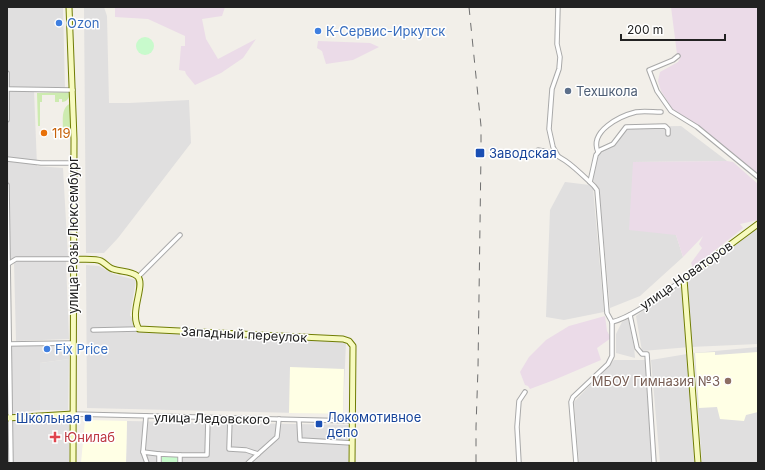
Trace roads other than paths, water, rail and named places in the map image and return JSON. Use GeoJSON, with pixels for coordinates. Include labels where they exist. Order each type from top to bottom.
{"type":"FeatureCollection","features":[{"type":"Feature","properties":{"kind":"street","name":"улица Розы Люксембург"},"geometry":{"type":"LineString","coordinates":[[69,7],[73,90],[74,163],[73,463]]}},
{"type":"Feature","properties":{"kind":"street"},"geometry":{"type":"LineString","coordinates":[[558,7],[557,44],[560,57],[559,69],[552,89],[549,129],[553,147],[559,157]]}},
{"type":"Feature","properties":{"kind":"street"},"geometry":{"type":"LineString","coordinates":[[678,56],[673,60],[649,70],[657,91],[671,112],[697,127],[758,177]]}},
{"type":"Feature","properties":{"kind":"street"},"geometry":{"type":"LineString","coordinates":[[7,72],[7,120]]}},
{"type":"Feature","properties":{"kind":"street"},"geometry":{"type":"LineString","coordinates":[[7,89],[73,90]]}},
{"type":"Feature","properties":{"kind":"street"},"geometry":{"type":"LineString","coordinates":[[598,152],[596,146],[597,139],[605,128],[612,122],[638,112],[661,112]]}},
{"type":"Feature","properties":{"kind":"street"},"geometry":{"type":"LineString","coordinates":[[590,182],[596,154],[613,144],[618,139],[622,130],[628,126],[665,126],[668,129],[668,134]]}},
{"type":"Feature","properties":{"kind":"street"},"geometry":{"type":"LineString","coordinates":[[538,150],[545,150],[571,165],[597,190],[607,313],[612,322],[612,356],[608,364],[571,400],[576,463]]}},
{"type":"Feature","properties":{"kind":"street"},"geometry":{"type":"LineString","coordinates":[[7,159],[41,164],[74,163]]}},
{"type":"Feature","properties":{"kind":"street"},"geometry":{"type":"LineString","coordinates":[[7,185],[9,418],[11,463]]}},
{"type":"Feature","properties":{"kind":"street","name":"улица Новаторов"},"geometry":{"type":"LineString","coordinates":[[612,322],[630,314],[684,279],[758,224]]}},
{"type":"Feature","properties":{"kind":"street"},"geometry":{"type":"LineString","coordinates":[[138,278],[180,235]]}},
{"type":"Feature","properties":{"kind":"street"},"geometry":{"type":"LineString","coordinates":[[8,264],[16,259],[100,260],[112,269],[137,275],[141,286],[136,303],[135,316],[136,324],[139,329],[93,330]]}},
{"type":"Feature","properties":{"kind":"street"},"geometry":{"type":"LineString","coordinates":[[684,279],[698,463]]}},
{"type":"Feature","properties":{"kind":"street"},"geometry":{"type":"LineString","coordinates":[[630,314],[637,348],[642,354],[647,354],[654,463]]}},
{"type":"Feature","properties":{"kind":"street","name":"Западный переулок"},"geometry":{"type":"LineString","coordinates":[[139,329],[344,339],[349,341],[353,346],[352,421]]}},
{"type":"Feature","properties":{"kind":"street"},"geometry":{"type":"LineString","coordinates":[[8,344],[73,343]]}},
{"type":"Feature","properties":{"kind":"street"},"geometry":{"type":"LineString","coordinates":[[519,463],[517,427],[519,400],[525,392]]}},
{"type":"Feature","properties":{"kind":"street"},"geometry":{"type":"LineString","coordinates":[[9,418],[73,414]]}},
{"type":"Feature","properties":{"kind":"street","name":"улица Ледовского"},"geometry":{"type":"LineString","coordinates":[[73,414],[352,421]]}},
{"type":"Feature","properties":{"kind":"street"},"geometry":{"type":"LineString","coordinates":[[146,416],[143,452],[147,463]]}},
{"type":"Feature","properties":{"kind":"street"},"geometry":{"type":"LineString","coordinates":[[143,452],[180,455],[208,455],[208,418]]}},
{"type":"Feature","properties":{"kind":"street"},"geometry":{"type":"LineString","coordinates":[[230,418],[228,450],[246,450],[258,454]]}},
{"type":"Feature","properties":{"kind":"street"},"geometry":{"type":"LineString","coordinates":[[248,463],[277,437],[278,419]]}},
{"type":"Feature","properties":{"kind":"street"},"geometry":{"type":"LineString","coordinates":[[299,420],[300,440],[352,443]]}},
{"type":"Feature","properties":{"kind":"street"},"geometry":{"type":"LineString","coordinates":[[352,421],[352,463]]}},
{"type":"Feature","properties":{"kind":"street"},"geometry":{"type":"LineString","coordinates":[[159,463],[160,454]]}},
{"type":"Feature","properties":{"kind":"street"},"geometry":{"type":"LineString","coordinates":[[180,455],[180,463]]}},
{"type":"Feature","properties":{"kind":"railway"},"geometry":{"type":"LineString","coordinates":[[469,7],[481,126],[476,463]]}},
{"type":"Feature","properties":{"kind":"place","name":"Ozon"},"geometry":{"type":"Point","coordinates":[59,23]}},
{"type":"Feature","properties":{"kind":"place","name":"К-Сервис-Иркутск"},"geometry":{"type":"Point","coordinates":[318,31]}},
{"type":"Feature","properties":{"kind":"place","name":"Техшкола"},"geometry":{"type":"Point","coordinates":[568,91]}},
{"type":"Feature","properties":{"kind":"place","name":"119"},"geometry":{"type":"Point","coordinates":[44,133]}},
{"type":"Feature","properties":{"kind":"place","name":"Заводская"},"geometry":{"type":"Point","coordinates":[480,153]}},
{"type":"Feature","properties":{"kind":"place","name":"Fix Price"},"geometry":{"type":"Point","coordinates":[47,349]}},
{"type":"Feature","properties":{"kind":"place","name":"МБОУ Гимназия №3"},"geometry":{"type":"Point","coordinates":[728,381]}},
{"type":"Feature","properties":{"kind":"place","name":"Школьная"},"geometry":{"type":"Point","coordinates":[88,418]}},
{"type":"Feature","properties":{"kind":"place","name":"Локомотивное депо"},"geometry":{"type":"Point","coordinates":[319,424]}},
{"type":"Feature","properties":{"kind":"place","name":"Юнилаб"},"geometry":{"type":"Point","coordinates":[55,437]}}]}
